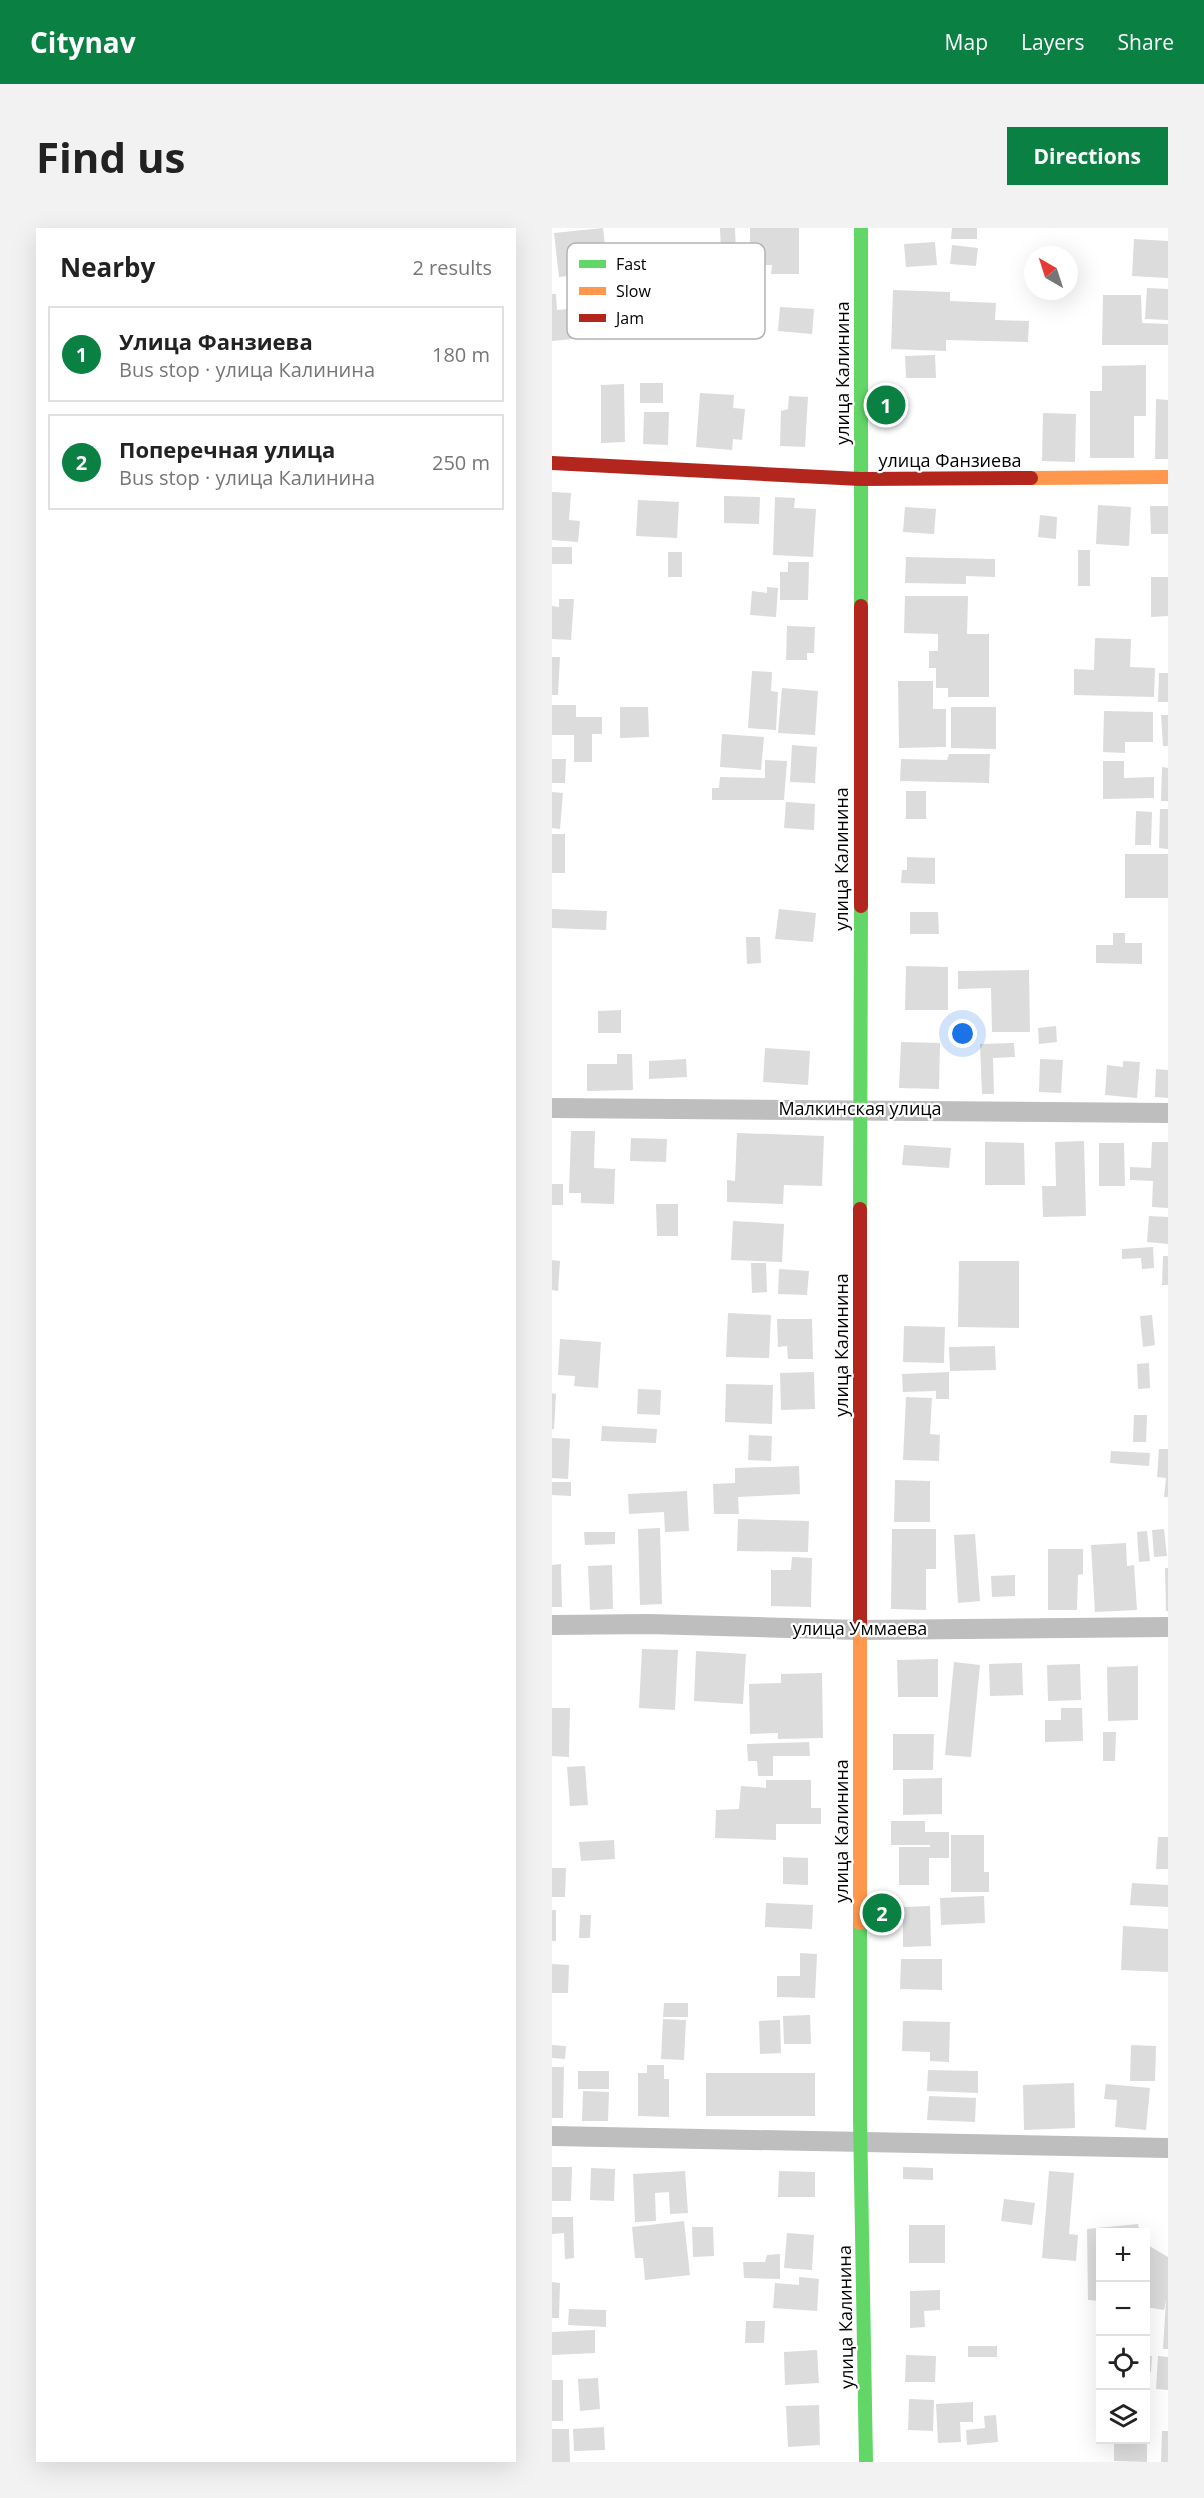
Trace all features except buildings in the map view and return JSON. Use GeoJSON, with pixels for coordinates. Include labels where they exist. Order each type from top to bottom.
{"type":"FeatureCollection","features":[{"type":"Feature","properties":{"kind":"street","name":"улица Калинина"},"geometry":{"type":"LineString","coordinates":[[861,228],[859,1630],[861,2142],[866,2462]]}},
{"type":"Feature","properties":{"kind":"street","name":"улица Фанзиева"},"geometry":{"type":"LineString","coordinates":[[552,463],[860,479],[1168,477]]}},
{"type":"Feature","properties":{"kind":"street","name":"Малкинская улица"},"geometry":{"type":"LineString","coordinates":[[552,1108],[1168,1113]]}},
{"type":"Feature","properties":{"kind":"street","name":"улица Уммаева"},"geometry":{"type":"LineString","coordinates":[[552,1625],[649,1623],[859,1630],[1168,1628]]}},
{"type":"Feature","properties":{"kind":"street"},"geometry":{"type":"LineString","coordinates":[[552,2136],[1168,2148]]}},
{"type":"Feature","properties":{"kind":"traffic: fast"},"geometry":{"type":"LineString","coordinates":[[861,228],[861,606]]}},
{"type":"Feature","properties":{"kind":"traffic: fast"},"geometry":{"type":"LineString","coordinates":[[860,1209],[861,906]]}},
{"type":"Feature","properties":{"kind":"traffic: fast"},"geometry":{"type":"LineString","coordinates":[[860,1923],[860,2118],[866,2462]]}},
{"type":"Feature","properties":{"kind":"traffic: slow"},"geometry":{"type":"LineString","coordinates":[[1031,478],[1168,477]]}},
{"type":"Feature","properties":{"kind":"traffic: slow"},"geometry":{"type":"LineString","coordinates":[[860,1623],[860,1923]]}},
{"type":"Feature","properties":{"kind":"traffic: jam"},"geometry":{"type":"LineString","coordinates":[[552,463],[860,479],[1031,478]]}},
{"type":"Feature","properties":{"kind":"traffic: jam"},"geometry":{"type":"LineString","coordinates":[[861,606],[861,906]]}},
{"type":"Feature","properties":{"kind":"traffic: jam"},"geometry":{"type":"LineString","coordinates":[[860,1209],[860,1623]]}},
{"type":"Feature","properties":{"kind":"place","name":"Улица Фанзиева"},"geometry":{"type":"Point","coordinates":[886,405]}},
{"type":"Feature","properties":{"kind":"place","name":"Поперечная улица"},"geometry":{"type":"Point","coordinates":[882,1913]}}]}
